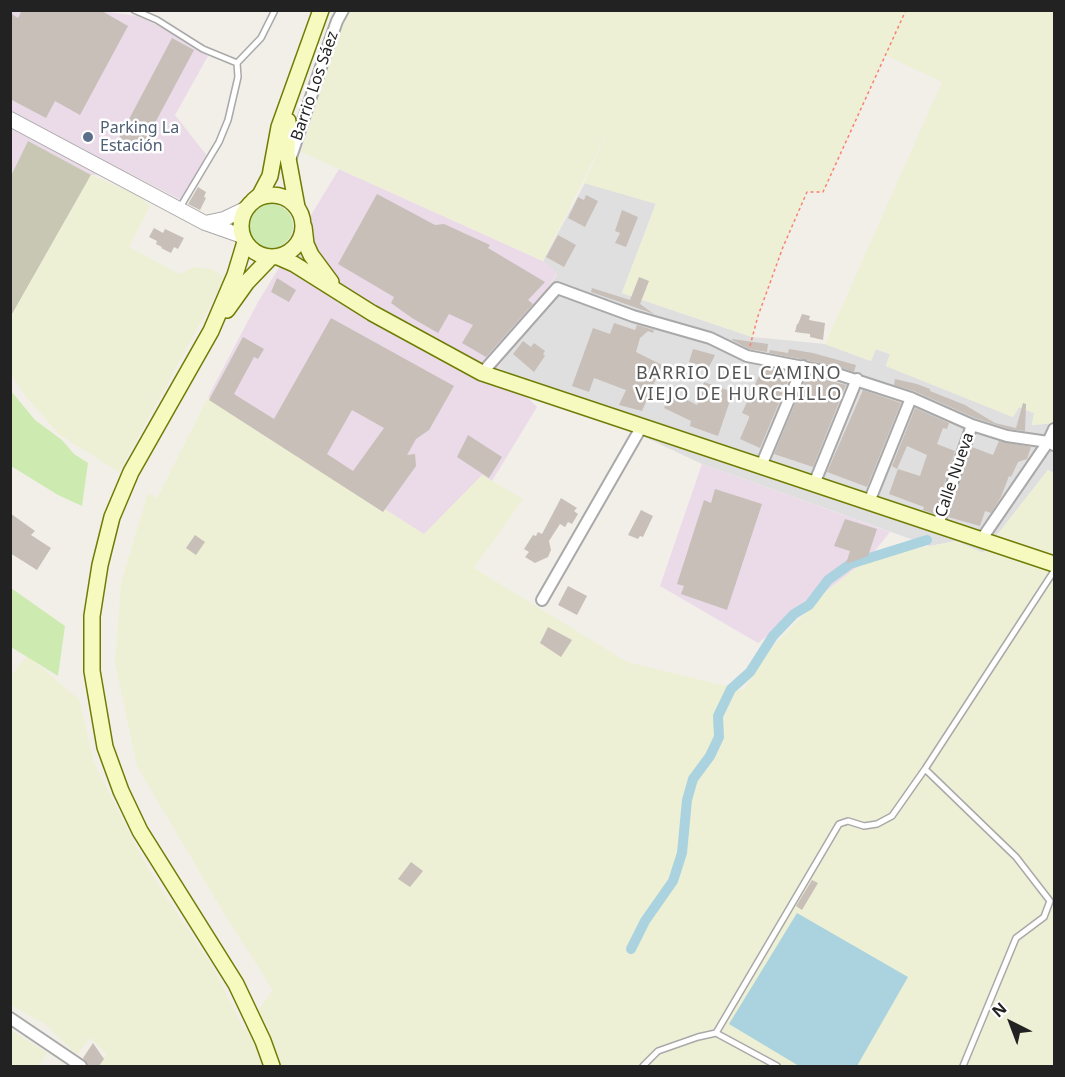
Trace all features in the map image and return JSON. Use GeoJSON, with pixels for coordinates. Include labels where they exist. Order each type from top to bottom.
{"type":"FeatureCollection","features":[{"type":"Feature","properties":{"kind":"main road"},"geometry":{"type":"LineString","coordinates":[[272,1066],[263,1041],[236,984],[140,831],[121,791],[105,747],[92,670],[92,616],[100,565],[112,517],[131,472],[211,331],[235,275],[243,239],[242,218],[249,205],[260,195],[270,176],[279,127],[320,11]]}},
{"type":"Feature","properties":{"kind":"main road"},"geometry":{"type":"LineString","coordinates":[[291,96],[287,126],[288,163],[306,244],[311,255],[339,291]]}},
{"type":"Feature","properties":{"kind":"main road"},"geometry":{"type":"LineString","coordinates":[[249,205],[261,196],[271,195],[281,196],[297,207]]}},
{"type":"Feature","properties":{"kind":"main road"},"geometry":{"type":"LineString","coordinates":[[243,239],[252,250],[261,256],[275,257],[287,254],[300,241],[303,223]]}},
{"type":"Feature","properties":{"kind":"main road"},"geometry":{"type":"LineString","coordinates":[[275,257],[482,373],[1054,564]]}},
{"type":"Feature","properties":{"kind":"main road"},"geometry":{"type":"LineString","coordinates":[[211,331],[247,282],[275,257]]}},
{"type":"Feature","properties":{"kind":"street","name":"Barrio Los Sáez"},"geometry":{"type":"LineString","coordinates":[[288,163],[337,21],[343,10]]}},
{"type":"Feature","properties":{"kind":"street"},"geometry":{"type":"LineString","coordinates":[[10,119],[206,223],[243,239]]}},
{"type":"Feature","properties":{"kind":"street"},"geometry":{"type":"LineString","coordinates":[[206,223],[224,219],[249,205]]}},
{"type":"Feature","properties":{"kind":"street"},"geometry":{"type":"LineString","coordinates":[[482,373],[557,288],[633,316],[710,338],[747,356],[857,379],[911,398],[972,425],[1007,436],[1051,444]]}},
{"type":"Feature","properties":{"kind":"street"},"geometry":{"type":"LineString","coordinates":[[761,466],[803,366]]}},
{"type":"Feature","properties":{"kind":"street"},"geometry":{"type":"LineString","coordinates":[[814,484],[857,379]]}},
{"type":"Feature","properties":{"kind":"street"},"geometry":{"type":"LineString","coordinates":[[869,502],[911,398]]}},
{"type":"Feature","properties":{"kind":"street","name":"Calle Nueva"},"geometry":{"type":"LineString","coordinates":[[938,525],[972,425]]}},
{"type":"Feature","properties":{"kind":"street"},"geometry":{"type":"LineString","coordinates":[[542,600],[642,426]]}},
{"type":"Feature","properties":{"kind":"street"},"geometry":{"type":"LineString","coordinates":[[981,540],[1051,444],[1054,429]]}},
{"type":"Feature","properties":{"kind":"street"},"geometry":{"type":"LineString","coordinates":[[10,1018],[81,1066]]}},
{"type":"Feature","properties":{"kind":"lane"},"geometry":{"type":"LineString","coordinates":[[134,10],[157,20],[202,49],[237,63]]}},
{"type":"Feature","properties":{"kind":"lane"},"geometry":{"type":"LineString","coordinates":[[179,209],[219,142],[228,120],[238,77],[237,63],[261,38],[274,10]]}},
{"type":"Feature","properties":{"kind":"lane"},"geometry":{"type":"LineString","coordinates":[[716,1033],[839,824],[848,821],[864,826],[877,824],[892,816],[1054,571]]}},
{"type":"Feature","properties":{"kind":"lane"},"geometry":{"type":"LineString","coordinates":[[925,769],[1016,857],[1050,901],[1044,917],[1016,938],[963,1066]]}},
{"type":"Feature","properties":{"kind":"lane"},"geometry":{"type":"LineString","coordinates":[[644,1066],[658,1051],[716,1033],[777,1066]]}},
{"type":"Feature","properties":{"kind":"path"},"geometry":{"type":"LineString","coordinates":[[747,356],[758,316],[807,192],[823,192],[906,10]]}},
{"type":"Feature","properties":{"kind":"shaded area"},"geometry":{"type":"Polygon","coordinates":[[[11,11],[100,11],[138,16],[171,32],[208,56],[175,115],[208,157],[181,200],[128,173],[91,175],[11,316],[11,11]]]}},
{"type":"Feature","properties":{"kind":"shaded area"},"geometry":{"type":"Polygon","coordinates":[[[351,11],[1054,11],[1054,423],[1032,425],[1034,413],[1019,407],[1013,417],[886,366],[890,354],[876,349],[871,361],[825,344],[942,82],[885,55],[823,192],[807,192],[783,248],[752,337],[622,293],[656,204],[584,183],[612,123],[543,261],[301,152],[340,29],[351,11]]]}},
{"type":"Feature","properties":{"kind":"shaded area"},"geometry":{"type":"Polygon","coordinates":[[[28,141],[91,175],[11,316],[11,176],[28,141]]]}},
{"type":"Feature","properties":{"kind":"shaded area"},"geometry":{"type":"Polygon","coordinates":[[[339,169],[543,261],[557,273],[498,368],[537,407],[492,481],[482,476],[424,535],[208,397],[258,302],[339,169]]]}},
{"type":"Feature","properties":{"kind":"shaded area"},"geometry":{"type":"Polygon","coordinates":[[[91,175],[138,195],[150,206],[129,247],[179,274],[195,267],[212,269],[225,278],[119,472],[60,435],[27,398],[11,375],[11,316],[91,175]]]}},
{"type":"Feature","properties":{"kind":"shaded area"},"geometry":{"type":"Polygon","coordinates":[[[585,183],[656,203],[622,293],[752,337],[825,344],[871,361],[875,349],[890,354],[886,366],[1013,417],[1019,407],[1034,413],[1032,425],[1054,423],[1054,473],[1048,470],[983,553],[956,541],[930,546],[702,464],[498,368],[557,274],[543,261],[585,183]]]}},
{"type":"Feature","properties":{"kind":"shaded area"},"geometry":{"type":"Polygon","coordinates":[[[208,397],[424,534],[482,475],[523,499],[474,568],[627,662],[743,690],[774,645],[828,590],[869,558],[956,541],[983,553],[1048,470],[1054,473],[1054,1066],[298,1066],[295,1064],[293,1066],[97,1066],[107,1054],[90,1038],[77,1055],[46,1025],[11,1005],[10,677],[25,658],[30,658],[79,699],[94,763],[153,877],[213,967],[244,1030],[273,990],[226,917],[137,766],[115,663],[121,583],[148,493],[157,498],[208,397]]]}},
{"type":"Feature","properties":{"kind":"shaded area"},"geometry":{"type":"Polygon","coordinates":[[[702,464],[890,532],[869,558],[758,643],[660,586],[702,464]]]}},
{"type":"Feature","properties":{"kind":"shaded area"},"geometry":{"type":"Polygon","coordinates":[[[10,1029],[47,1053],[39,1066],[11,1066],[10,1029]]]}},
{"type":"Feature","properties":{"kind":"green space"},"geometry":{"type":"Polygon","coordinates":[[[271,204],[280,205],[287,210],[292,217],[292,235],[287,242],[280,247],[271,248],[262,247],[255,242],[250,235],[249,226],[250,217],[255,210],[262,205],[271,204]]]}},
{"type":"Feature","properties":{"kind":"green space"},"geometry":{"type":"Polygon","coordinates":[[[11,391],[35,420],[62,440],[74,454],[88,463],[82,506],[58,495],[11,466],[11,391]]]}},
{"type":"Feature","properties":{"kind":"green space"},"geometry":{"type":"Polygon","coordinates":[[[11,588],[65,626],[58,676],[11,647],[11,588]]]}},
{"type":"Feature","properties":{"kind":"water"},"geometry":{"type":"Polygon","coordinates":[[[797,913],[908,977],[857,1066],[799,1066],[729,1024],[797,913]]]}},
{"type":"Feature","properties":{"kind":"building"},"geometry":{"type":"Polygon","coordinates":[[[22,10],[100,10],[128,26],[80,115],[55,101],[46,118],[10,99],[10,13],[18,18],[22,10]]]}},
{"type":"Feature","properties":{"kind":"building"},"geometry":{"type":"Polygon","coordinates":[[[172,38],[194,50],[140,151],[118,140],[172,38]]]}},
{"type":"Feature","properties":{"kind":"building"},"geometry":{"type":"Polygon","coordinates":[[[198,187],[206,192],[204,197],[206,198],[200,210],[188,204],[198,187]]]}},
{"type":"Feature","properties":{"kind":"building"},"geometry":{"type":"Polygon","coordinates":[[[377,194],[435,225],[444,224],[490,245],[488,248],[545,282],[528,300],[533,304],[486,357],[462,343],[473,325],[449,314],[438,333],[391,303],[394,297],[338,264],[377,194]]]}},
{"type":"Feature","properties":{"kind":"building"},"geometry":{"type":"Polygon","coordinates":[[[586,195],[598,201],[585,227],[568,218],[578,197],[584,200],[586,195]]]}},
{"type":"Feature","properties":{"kind":"building"},"geometry":{"type":"Polygon","coordinates":[[[622,210],[638,217],[626,247],[615,243],[620,233],[615,231],[622,210]]]}},
{"type":"Feature","properties":{"kind":"building"},"geometry":{"type":"Polygon","coordinates":[[[154,228],[163,233],[165,229],[184,238],[178,249],[174,247],[171,253],[156,244],[157,241],[149,237],[154,228]]]}},
{"type":"Feature","properties":{"kind":"building"},"geometry":{"type":"Polygon","coordinates":[[[558,235],[576,245],[564,267],[546,257],[558,235]]]}},
{"type":"Feature","properties":{"kind":"building"},"geometry":{"type":"Polygon","coordinates":[[[639,277],[649,281],[640,304],[654,314],[591,292],[592,288],[630,300],[639,277]]]}},
{"type":"Feature","properties":{"kind":"building"},"geometry":{"type":"Polygon","coordinates":[[[277,278],[296,290],[289,302],[271,292],[277,278]]]}},
{"type":"Feature","properties":{"kind":"building"},"geometry":{"type":"Polygon","coordinates":[[[802,314],[810,316],[809,320],[825,323],[823,340],[810,337],[810,334],[795,332],[802,314]]]}},
{"type":"Feature","properties":{"kind":"building"},"geometry":{"type":"Polygon","coordinates":[[[331,318],[454,386],[429,430],[416,439],[407,455],[415,454],[416,466],[383,512],[209,400],[243,337],[264,349],[258,359],[254,357],[234,394],[274,419],[331,318]],[[352,410],[327,454],[353,471],[384,428],[352,410]]]}},
{"type":"Feature","properties":{"kind":"building"},"geometry":{"type":"Polygon","coordinates":[[[614,323],[635,330],[637,325],[654,330],[653,333],[648,331],[640,338],[636,352],[662,365],[642,411],[619,405],[626,390],[594,378],[589,392],[572,386],[593,328],[610,334],[614,323]]]}},
{"type":"Feature","properties":{"kind":"building"},"geometry":{"type":"Polygon","coordinates":[[[732,339],[768,344],[767,352],[749,349],[732,339]]]}},
{"type":"Feature","properties":{"kind":"building"},"geometry":{"type":"Polygon","coordinates":[[[523,341],[531,347],[534,343],[545,351],[543,354],[545,356],[534,372],[513,354],[523,341]]]}},
{"type":"Feature","properties":{"kind":"building"},"geometry":{"type":"Polygon","coordinates":[[[693,349],[715,355],[709,367],[689,362],[693,349]]]}},
{"type":"Feature","properties":{"kind":"building"},"geometry":{"type":"Polygon","coordinates":[[[789,349],[856,365],[854,372],[836,366],[769,353],[770,350],[788,353],[789,349]]]}},
{"type":"Feature","properties":{"kind":"building"},"geometry":{"type":"Polygon","coordinates":[[[763,367],[792,372],[760,448],[740,439],[749,418],[742,413],[763,367]]]}},
{"type":"Feature","properties":{"kind":"building"},"geometry":{"type":"Polygon","coordinates":[[[807,375],[846,385],[813,467],[774,454],[807,375]]]}},
{"type":"Feature","properties":{"kind":"building"},"geometry":{"type":"Polygon","coordinates":[[[895,379],[930,389],[930,391],[965,405],[995,423],[1016,428],[1023,403],[1026,404],[1025,431],[1009,429],[975,418],[914,391],[894,385],[895,379]]]}},
{"type":"Feature","properties":{"kind":"building"},"geometry":{"type":"Polygon","coordinates":[[[704,382],[733,392],[718,436],[690,426],[691,421],[664,408],[672,392],[697,405],[704,382]]]}},
{"type":"Feature","properties":{"kind":"building"},"geometry":{"type":"Polygon","coordinates":[[[863,390],[901,403],[867,487],[827,472],[863,390]]]}},
{"type":"Feature","properties":{"kind":"building"},"geometry":{"type":"Polygon","coordinates":[[[915,408],[949,423],[947,429],[943,428],[937,444],[955,451],[934,514],[923,510],[924,507],[889,494],[898,469],[920,476],[927,455],[907,446],[897,469],[892,466],[915,408]]]}},
{"type":"Feature","properties":{"kind":"building"},"geometry":{"type":"Polygon","coordinates":[[[468,435],[502,457],[489,478],[457,457],[468,435]]]}},
{"type":"Feature","properties":{"kind":"building"},"geometry":{"type":"Polygon","coordinates":[[[999,441],[1031,447],[1027,459],[1018,462],[1011,477],[1009,476],[1001,497],[991,513],[985,511],[980,526],[948,517],[972,447],[993,455],[999,441]]]}},
{"type":"Feature","properties":{"kind":"building"},"geometry":{"type":"Polygon","coordinates":[[[715,489],[762,504],[727,610],[681,594],[684,586],[677,584],[704,500],[711,503],[715,489]]]}},
{"type":"Feature","properties":{"kind":"building"},"geometry":{"type":"Polygon","coordinates":[[[561,498],[577,508],[574,511],[578,514],[572,524],[568,522],[565,527],[560,524],[549,541],[551,550],[548,557],[535,563],[525,557],[529,552],[524,549],[533,535],[536,536],[538,532],[542,534],[561,498]]]}},
{"type":"Feature","properties":{"kind":"building"},"geometry":{"type":"Polygon","coordinates":[[[641,510],[653,516],[643,537],[640,536],[638,539],[628,535],[641,510]]]}},
{"type":"Feature","properties":{"kind":"building"},"geometry":{"type":"Polygon","coordinates":[[[10,513],[35,531],[31,535],[51,548],[37,570],[10,553],[10,513]]]}},
{"type":"Feature","properties":{"kind":"building"},"geometry":{"type":"Polygon","coordinates":[[[845,519],[877,529],[868,556],[846,564],[850,551],[834,546],[845,519]]]}},
{"type":"Feature","properties":{"kind":"building"},"geometry":{"type":"Polygon","coordinates":[[[195,535],[205,542],[196,555],[186,548],[195,535]]]}},
{"type":"Feature","properties":{"kind":"building"},"geometry":{"type":"Polygon","coordinates":[[[568,586],[587,596],[577,615],[558,605],[568,586]]]}},
{"type":"Feature","properties":{"kind":"building"},"geometry":{"type":"Polygon","coordinates":[[[548,627],[572,640],[561,657],[540,643],[548,627]]]}},
{"type":"Feature","properties":{"kind":"building"},"geometry":{"type":"Polygon","coordinates":[[[411,862],[423,871],[410,887],[398,879],[411,862]]]}},
{"type":"Feature","properties":{"kind":"building"},"geometry":{"type":"Polygon","coordinates":[[[812,880],[818,883],[802,910],[796,906],[812,880]]]}},
{"type":"Feature","properties":{"kind":"building"},"geometry":{"type":"Polygon","coordinates":[[[93,1043],[104,1059],[99,1066],[88,1066],[83,1058],[93,1043]]]}},
{"type":"Feature","properties":{"kind":"waterway"},"geometry":{"type":"LineString","coordinates":[[631,949],[645,921],[673,881],[682,853],[687,800],[693,779],[710,756],[719,737],[718,716],[731,689],[750,672],[773,636],[794,614],[809,605],[828,580],[850,564],[927,540]]}},
{"type":"Feature","properties":{"kind":"place","name":"Parking La Estación"},"geometry":{"type":"Point","coordinates":[88,137]}},
{"type":"Feature","properties":{"kind":"district","name":"BARRIO DEL CAMINO VIEJO DE HURCHILLO"},"geometry":{"type":"Point","coordinates":[739,384]}}]}
